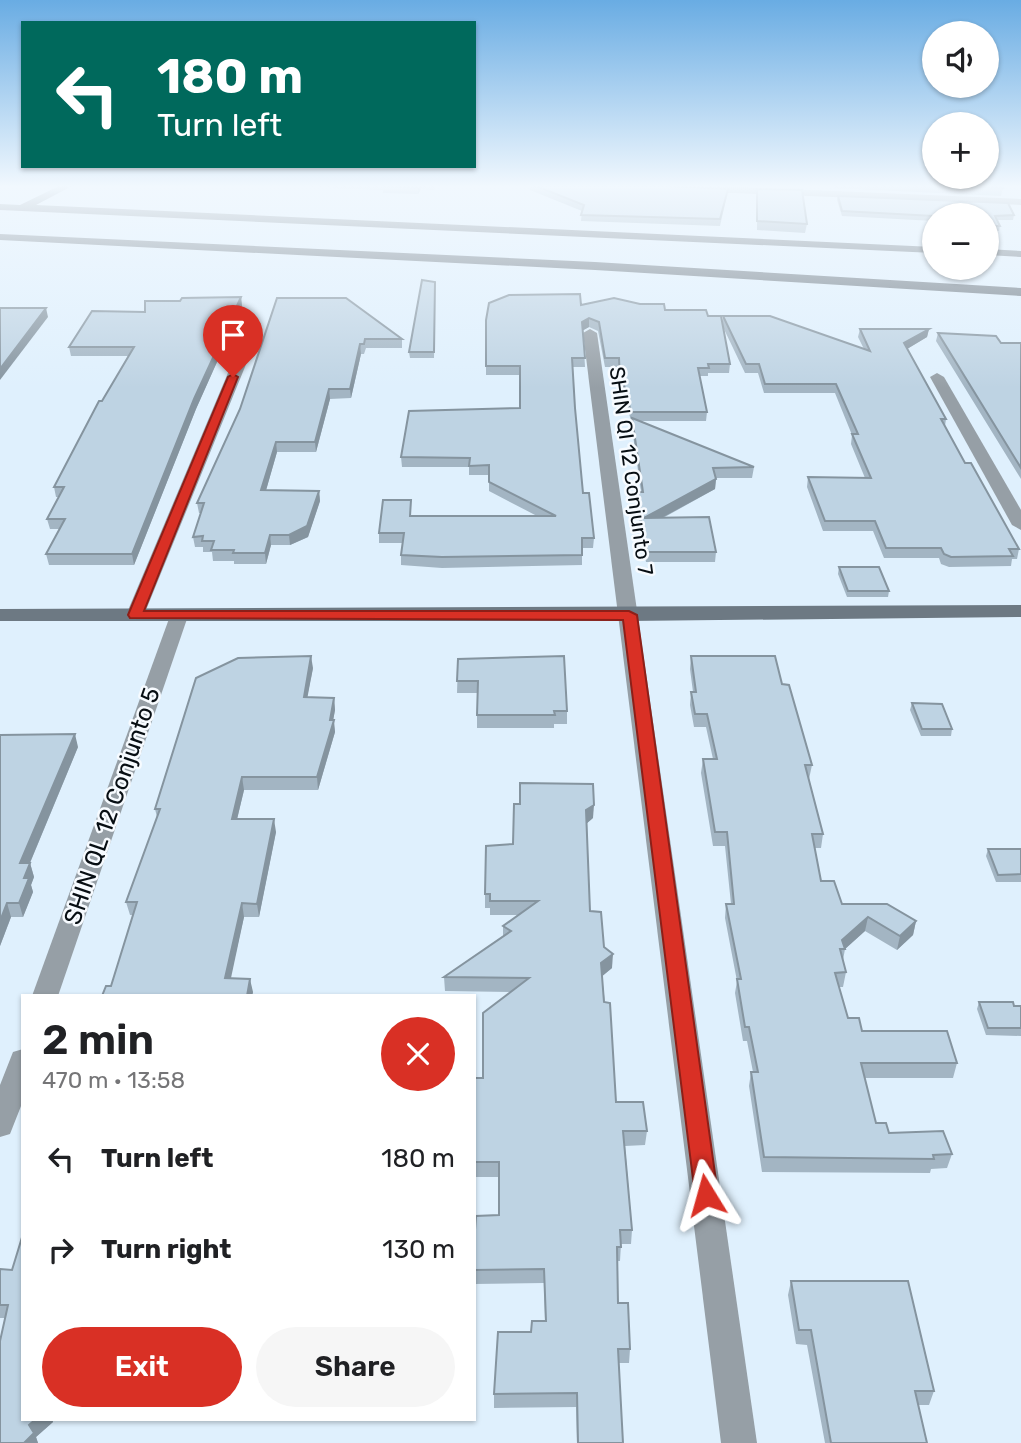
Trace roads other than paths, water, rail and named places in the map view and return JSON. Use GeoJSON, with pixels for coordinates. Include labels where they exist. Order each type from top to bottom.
{"type":"FeatureCollection","features":[{"type":"Feature","properties":{"kind":"main road"},"geometry":{"type":"LineString","coordinates":[[326,253],[1021,292]]}},
{"type":"Feature","properties":{"kind":"main road"},"geometry":{"type":"LineString","coordinates":[[0,615],[629,615],[1021,611]]}},
{"type":"Feature","properties":{"kind":"street"},"geometry":{"type":"LineString","coordinates":[[135,615],[253,330]]}},
{"type":"Feature","properties":{"kind":"street","name":"SHIN QI 12 Conjunto 7"},"geometry":{"type":"LineString","coordinates":[[590,333],[739,1443]]}},
{"type":"Feature","properties":{"kind":"street"},"geometry":{"type":"LineString","coordinates":[[937,377],[1021,525]]}},
{"type":"Feature","properties":{"kind":"street","name":"SHIN QL 12 Conjunto 5"},"geometry":{"type":"LineString","coordinates":[[47,994],[179,616]]}},
{"type":"Feature","properties":{"kind":"street"},"geometry":{"type":"LineString","coordinates":[[0,1125],[21,1066]]}}]}
